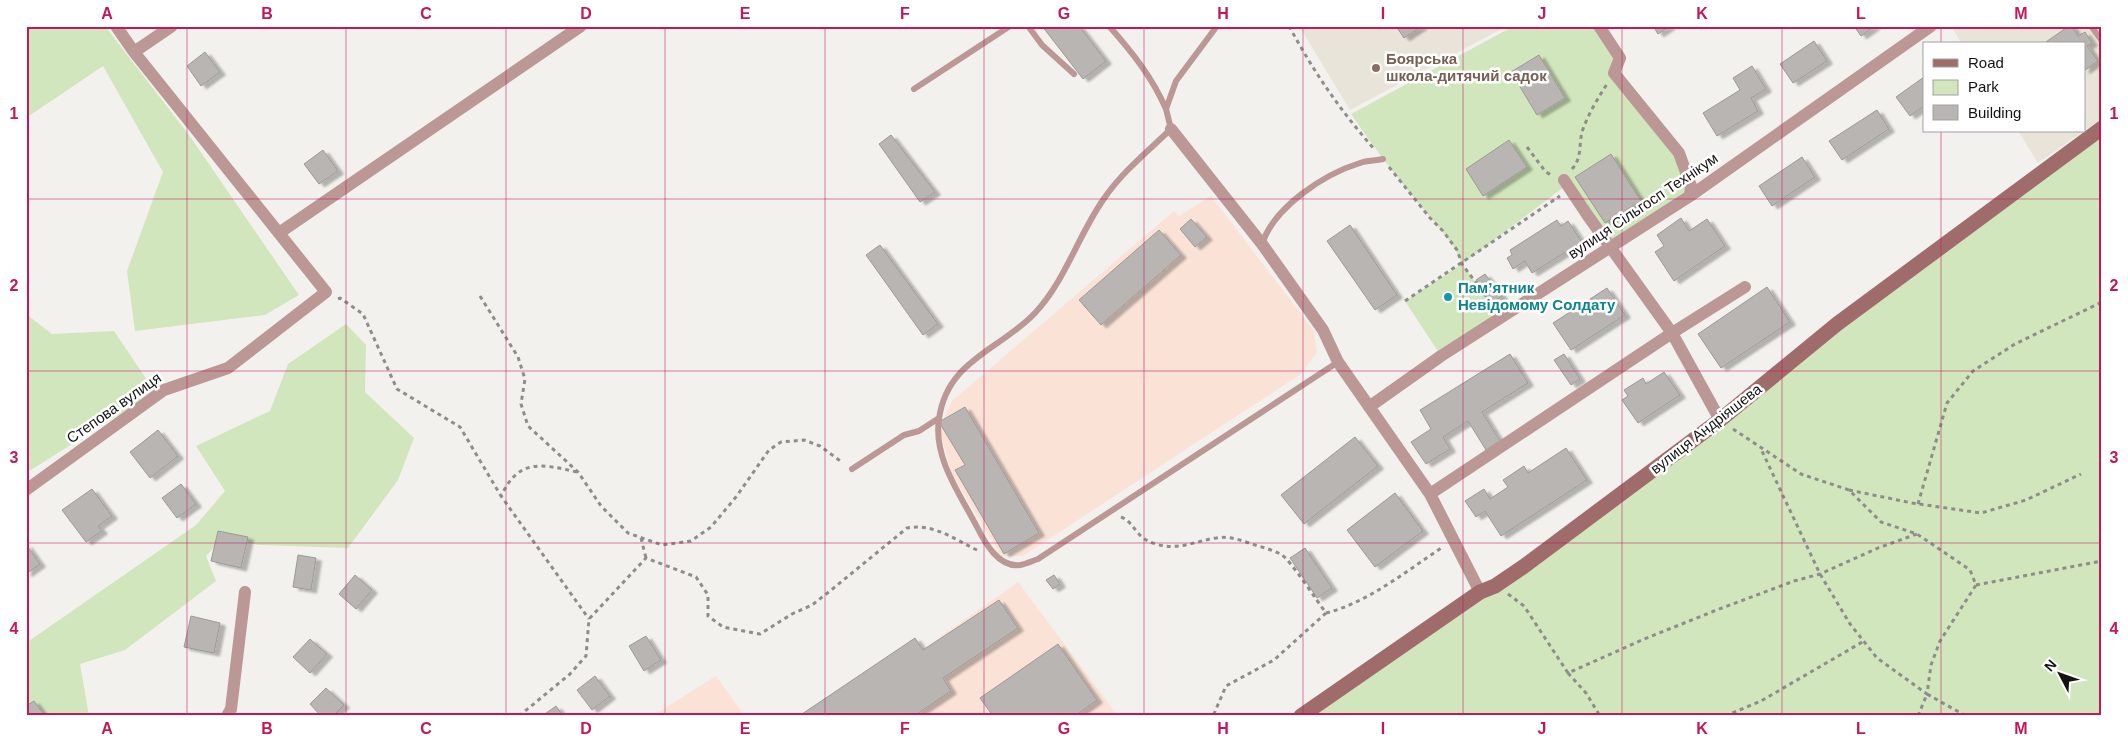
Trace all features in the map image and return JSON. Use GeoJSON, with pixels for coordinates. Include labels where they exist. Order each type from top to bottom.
{"type":"FeatureCollection","features":[{"type":"Feature","properties":{"kind":"street"},"geometry":{"type":"LineString","coordinates":[[116,26],[134,52],[326,292]]}},
{"type":"Feature","properties":{"kind":"street"},"geometry":{"type":"LineString","coordinates":[[134,52],[172,26]]}},
{"type":"Feature","properties":{"kind":"street"},"geometry":{"type":"LineString","coordinates":[[279,233],[581,26]]}},
{"type":"Feature","properties":{"kind":"street"},"geometry":{"type":"LineString","coordinates":[[1599,26],[1620,58],[1614,73],[1679,153],[1691,186],[1690,196]]}},
{"type":"Feature","properties":{"kind":"street","name":"вулиця Сільгосп Технікум"},"geometry":{"type":"LineString","coordinates":[[1369,407],[1441,356],[1690,196],[1931,26]]}},
{"type":"Feature","properties":{"kind":"street","name":"вулиця Андріяшева"},"geometry":{"type":"LineString","coordinates":[[1301,716],[1480,592],[1495,586],[1523,567],[1720,420],[1837,324],[2102,128]]}},
{"type":"Feature","properties":{"kind":"street"},"geometry":{"type":"LineString","coordinates":[[1171,130],[1262,244],[1324,330],[1338,362],[1430,494],[1480,592]]}},
{"type":"Feature","properties":{"kind":"street"},"geometry":{"type":"LineString","coordinates":[[1567,184],[1672,333],[1720,420]]}},
{"type":"Feature","properties":{"kind":"street"},"geometry":{"type":"LineString","coordinates":[[1430,494],[1672,333],[1745,287]]}},
{"type":"Feature","properties":{"kind":"street","name":"Степова вулиця"},"geometry":{"type":"LineString","coordinates":[[26,490],[164,390],[228,368],[326,292]]}},
{"type":"Feature","properties":{"kind":"street"},"geometry":{"type":"LineString","coordinates":[[227,716],[231,709],[245,592]]}},
{"type":"Feature","properties":{"kind":"lane"},"geometry":{"type":"LineString","coordinates":[[914,89],[1010,26]]}},
{"type":"Feature","properties":{"kind":"lane"},"geometry":{"type":"LineString","coordinates":[[1028,26],[1042,45],[1074,74]]}},
{"type":"Feature","properties":{"kind":"lane"},"geometry":{"type":"LineString","coordinates":[[1109,26],[1135,55],[1151,79],[1166,109],[1171,130],[1126,171],[1103,199],[1053,291],[1035,313],[1014,333],[971,360],[950,385],[939,418],[938,440],[942,460],[984,541],[1000,560],[1018,566],[1038,559],[1338,362]]}},
{"type":"Feature","properties":{"kind":"lane"},"geometry":{"type":"LineString","coordinates":[[1166,109],[1176,82],[1217,26]]}},
{"type":"Feature","properties":{"kind":"lane"},"geometry":{"type":"LineString","coordinates":[[2091,26],[2102,41]]}},
{"type":"Feature","properties":{"kind":"lane"},"geometry":{"type":"LineString","coordinates":[[1262,244],[1266,233],[1283,211],[1298,197],[1330,175],[1362,162],[1383,159]]}},
{"type":"Feature","properties":{"kind":"lane"},"geometry":{"type":"LineString","coordinates":[[852,469],[904,435],[919,432],[939,418]]}},
{"type":"Feature","properties":{"kind":"path"},"geometry":{"type":"LineString","coordinates":[[1289,26],[1312,67],[1345,116],[1443,231],[1457,250],[1462,264],[1502,317]]}},
{"type":"Feature","properties":{"kind":"path"},"geometry":{"type":"LineString","coordinates":[[1405,301],[1462,264],[1567,184],[1578,162],[1582,131],[1600,94],[1614,73]]}},
{"type":"Feature","properties":{"kind":"path"},"geometry":{"type":"LineString","coordinates":[[1528,147],[1544,171],[1567,184]]}},
{"type":"Feature","properties":{"kind":"path"},"geometry":{"type":"LineString","coordinates":[[326,292],[335,301],[340,298],[363,314],[397,388],[460,427],[501,496],[589,619]]}},
{"type":"Feature","properties":{"kind":"path"},"geometry":{"type":"LineString","coordinates":[[480,296],[518,357],[525,379],[521,404],[528,426],[578,472],[601,506],[628,533],[662,545],[691,541],[710,527],[736,497],[769,450],[781,442],[804,440],[820,446],[852,469]]}},
{"type":"Feature","properties":{"kind":"path"},"geometry":{"type":"LineString","coordinates":[[1918,504],[1947,403],[1973,371],[2014,344],[2102,302]]}},
{"type":"Feature","properties":{"kind":"path"},"geometry":{"type":"LineString","coordinates":[[1720,420],[1801,474],[1849,490],[1918,504],[1981,513],[2026,500],[2081,474]]}},
{"type":"Feature","properties":{"kind":"path"},"geometry":{"type":"LineString","coordinates":[[1761,449],[1820,574],[1850,624],[1877,658],[1927,694],[1966,716]]}},
{"type":"Feature","properties":{"kind":"path"},"geometry":{"type":"LineString","coordinates":[[501,496],[508,480],[523,468],[549,466],[578,472]]}},
{"type":"Feature","properties":{"kind":"path"},"geometry":{"type":"LineString","coordinates":[[1849,490],[1880,522],[1917,534],[1970,570],[1976,585]]}},
{"type":"Feature","properties":{"kind":"path"},"geometry":{"type":"LineString","coordinates":[[1108,513],[1124,517],[1137,535],[1157,545],[1184,546],[1230,536],[1283,556],[1326,613]]}},
{"type":"Feature","properties":{"kind":"path"},"geometry":{"type":"LineString","coordinates":[[646,558],[696,578],[708,595],[708,616],[723,627],[760,634],[818,600],[907,528],[918,526],[940,531],[1000,560]]}},
{"type":"Feature","properties":{"kind":"path"},"geometry":{"type":"LineString","coordinates":[[1568,673],[1642,640],[1794,581],[1820,574],[1878,548],[1917,534]]}},
{"type":"Feature","properties":{"kind":"path"},"geometry":{"type":"LineString","coordinates":[[642,538],[646,558]]}},
{"type":"Feature","properties":{"kind":"path"},"geometry":{"type":"LineString","coordinates":[[1214,716],[1226,686],[1274,660],[1326,613],[1342,609],[1370,594],[1454,540]]}},
{"type":"Feature","properties":{"kind":"path"},"geometry":{"type":"LineString","coordinates":[[519,716],[570,674],[586,656],[589,619],[646,558]]}},
{"type":"Feature","properties":{"kind":"path"},"geometry":{"type":"LineString","coordinates":[[1918,716],[1927,694],[1931,665],[1940,641],[1976,585],[2102,561]]}},
{"type":"Feature","properties":{"kind":"path"},"geometry":{"type":"LineString","coordinates":[[1495,586],[1524,606],[1568,673],[1586,693],[1600,716]]}},
{"type":"Feature","properties":{"kind":"path"},"geometry":{"type":"LineString","coordinates":[[1725,716],[1761,701],[1864,641]]}},
{"type":"Feature","properties":{"kind":"shaded area","name":"Боярська школа-дитячий садок"},"geometry":{"type":"Polygon","coordinates":[[[1299,26],[1507,26],[1350,110],[1299,26]]]}},
{"type":"Feature","properties":{"kind":"shaded area"},"geometry":{"type":"Polygon","coordinates":[[[1951,26],[2102,26],[2102,119],[2086,130],[2086,42],[1961,42],[1951,26]]]}},
{"type":"Feature","properties":{"kind":"shaded area"},"geometry":{"type":"Polygon","coordinates":[[[2019,132],[2083,132],[2038,163],[2019,132]]]}},
{"type":"Feature","properties":{"kind":"shaded area"},"geometry":{"type":"Polygon","coordinates":[[[1211,196],[1314,331],[1317,352],[1301,374],[1023,556],[1001,556],[952,474],[939,428],[952,401],[1174,211],[1179,216],[1211,196]]]}},
{"type":"Feature","properties":{"kind":"shaded area"},"geometry":{"type":"Polygon","coordinates":[[[1018,582],[1118,716],[799,716],[915,638],[923,649],[1018,582]]]}},
{"type":"Feature","properties":{"kind":"shaded area"},"geometry":{"type":"Polygon","coordinates":[[[716,676],[745,716],[652,716],[716,676]]]}},
{"type":"Feature","properties":{"kind":"green space"},"geometry":{"type":"Polygon","coordinates":[[[26,26],[105,26],[189,135],[299,295],[265,315],[135,331],[127,271],[163,172],[103,66],[26,118],[26,26]]]}},
{"type":"Feature","properties":{"kind":"green space"},"geometry":{"type":"Polygon","coordinates":[[[1514,26],[1593,26],[1616,60],[1614,73],[1679,153],[1690,196],[1611,247],[1564,187],[1462,264],[1449,240],[1392,171],[1351,114],[1514,26]]]}},
{"type":"Feature","properties":{"kind":"green space"},"geometry":{"type":"Polygon","coordinates":[[[2102,135],[2102,716],[1301,716],[1480,592],[2102,135]]]}},
{"type":"Feature","properties":{"kind":"green space"},"geometry":{"type":"Polygon","coordinates":[[[1462,264],[1502,317],[1441,356],[1405,301],[1462,264]]]}},
{"type":"Feature","properties":{"kind":"green space"},"geometry":{"type":"Polygon","coordinates":[[[26,314],[52,334],[114,331],[155,392],[26,473],[26,314]]]}},
{"type":"Feature","properties":{"kind":"green space"},"geometry":{"type":"Polygon","coordinates":[[[346,324],[366,345],[365,392],[414,438],[398,480],[348,548],[259,545],[223,538],[206,556],[216,581],[125,650],[80,664],[89,716],[26,716],[26,643],[196,525],[225,491],[196,446],[270,411],[288,364],[346,324]]]}},
{"type":"Feature","properties":{"kind":"building"},"geometry":{"type":"Polygon","coordinates":[[[1042,26],[1079,26],[1106,61],[1083,79],[1042,26]]]}},
{"type":"Feature","properties":{"kind":"building"},"geometry":{"type":"Polygon","coordinates":[[[1396,26],[1422,26],[1404,38],[1396,26]]]}},
{"type":"Feature","properties":{"kind":"building"},"geometry":{"type":"Polygon","coordinates":[[[1653,26],[1670,26],[1658,34],[1653,26]]]}},
{"type":"Feature","properties":{"kind":"building"},"geometry":{"type":"Polygon","coordinates":[[[1854,26],[1875,26],[1861,36],[1854,26]]]}},
{"type":"Feature","properties":{"kind":"building"},"geometry":{"type":"Polygon","coordinates":[[[2069,26],[2072,26],[2078,36],[2085,32],[2092,43],[2087,46],[2098,61],[2086,70],[2086,42],[2046,42],[2069,26]]]}},
{"type":"Feature","properties":{"kind":"building"},"geometry":{"type":"Polygon","coordinates":[[[1814,41],[1827,61],[1793,83],[1780,64],[1814,41]]]}},
{"type":"Feature","properties":{"kind":"building"},"geometry":{"type":"Polygon","coordinates":[[[205,52],[220,72],[201,86],[187,66],[205,52]]]}},
{"type":"Feature","properties":{"kind":"building"},"geometry":{"type":"Polygon","coordinates":[[[1539,55],[1565,98],[1537,115],[1511,72],[1539,55]]]}},
{"type":"Feature","properties":{"kind":"building"},"geometry":{"type":"Polygon","coordinates":[[[1752,66],[1766,89],[1751,98],[1758,111],[1717,136],[1703,113],[1740,90],[1733,78],[1752,66]]]}},
{"type":"Feature","properties":{"kind":"building"},"geometry":{"type":"Polygon","coordinates":[[[1923,78],[1923,107],[1910,116],[1896,97],[1923,78]]]}},
{"type":"Feature","properties":{"kind":"building"},"geometry":{"type":"Polygon","coordinates":[[[1877,110],[1889,129],[1842,160],[1829,141],[1877,110]]]}},
{"type":"Feature","properties":{"kind":"building"},"geometry":{"type":"Polygon","coordinates":[[[891,135],[935,192],[920,202],[879,144],[891,135]]]}},
{"type":"Feature","properties":{"kind":"building"},"geometry":{"type":"Polygon","coordinates":[[[1509,140],[1527,167],[1483,196],[1466,169],[1509,140]]]}},
{"type":"Feature","properties":{"kind":"building"},"geometry":{"type":"Polygon","coordinates":[[[323,150],[338,171],[319,184],[304,164],[323,150]]]}},
{"type":"Feature","properties":{"kind":"building"},"geometry":{"type":"Polygon","coordinates":[[[1611,154],[1641,201],[1605,223],[1575,177],[1611,154]]]}},
{"type":"Feature","properties":{"kind":"building"},"geometry":{"type":"Polygon","coordinates":[[[1802,157],[1815,177],[1772,206],[1759,186],[1802,157]]]}},
{"type":"Feature","properties":{"kind":"building"},"geometry":{"type":"Polygon","coordinates":[[[1681,218],[1689,231],[1707,219],[1725,246],[1674,281],[1655,252],[1664,246],[1657,235],[1681,218]]]}},
{"type":"Feature","properties":{"kind":"building"},"geometry":{"type":"Polygon","coordinates":[[[1191,219],[1207,237],[1195,247],[1180,229],[1191,219]]]}},
{"type":"Feature","properties":{"kind":"building"},"geometry":{"type":"Polygon","coordinates":[[[1557,220],[1561,226],[1568,221],[1582,242],[1532,273],[1525,261],[1513,269],[1507,258],[1512,255],[1510,250],[1557,220]]]}},
{"type":"Feature","properties":{"kind":"building"},"geometry":{"type":"Polygon","coordinates":[[[1350,225],[1397,295],[1375,310],[1327,241],[1350,225]]]}},
{"type":"Feature","properties":{"kind":"building"},"geometry":{"type":"Polygon","coordinates":[[[1159,230],[1181,255],[1101,325],[1079,300],[1159,230]]]}},
{"type":"Feature","properties":{"kind":"building"},"geometry":{"type":"Polygon","coordinates":[[[880,245],[938,324],[923,335],[866,255],[880,245]]]}},
{"type":"Feature","properties":{"kind":"building"},"geometry":{"type":"Polygon","coordinates":[[[1485,274],[1502,296],[1493,302],[1476,280],[1485,274]]]}},
{"type":"Feature","properties":{"kind":"building"},"geometry":{"type":"Polygon","coordinates":[[[1767,287],[1790,322],[1721,368],[1698,334],[1767,287]]]}},
{"type":"Feature","properties":{"kind":"building"},"geometry":{"type":"Polygon","coordinates":[[[1607,288],[1625,315],[1571,350],[1553,323],[1607,288]]]}},
{"type":"Feature","properties":{"kind":"building"},"geometry":{"type":"Polygon","coordinates":[[[1510,354],[1528,383],[1482,412],[1500,441],[1486,450],[1468,421],[1443,437],[1450,449],[1426,464],[1411,442],[1431,429],[1420,410],[1510,354]]]}},
{"type":"Feature","properties":{"kind":"building"},"geometry":{"type":"Polygon","coordinates":[[[1564,354],[1580,379],[1571,385],[1554,360],[1564,354]]]}},
{"type":"Feature","properties":{"kind":"building"},"geometry":{"type":"Polygon","coordinates":[[[1664,372],[1680,395],[1638,423],[1622,400],[1628,396],[1624,390],[1643,378],[1646,384],[1664,372]]]}},
{"type":"Feature","properties":{"kind":"building"},"geometry":{"type":"Polygon","coordinates":[[[965,407],[1039,533],[1004,554],[955,470],[965,465],[939,422],[965,407]]]}},
{"type":"Feature","properties":{"kind":"building"},"geometry":{"type":"Polygon","coordinates":[[[158,430],[178,456],[150,478],[130,452],[158,430]]]}},
{"type":"Feature","properties":{"kind":"building"},"geometry":{"type":"Polygon","coordinates":[[[1355,437],[1378,466],[1304,524],[1281,495],[1355,437]]]}},
{"type":"Feature","properties":{"kind":"building"},"geometry":{"type":"Polygon","coordinates":[[[1566,448],[1587,480],[1501,536],[1485,511],[1476,517],[1465,501],[1484,489],[1490,499],[1508,487],[1503,480],[1524,466],[1528,473],[1566,448]]]}},
{"type":"Feature","properties":{"kind":"building"},"geometry":{"type":"Polygon","coordinates":[[[181,484],[196,504],[177,518],[162,498],[181,484]]]}},
{"type":"Feature","properties":{"kind":"building"},"geometry":{"type":"Polygon","coordinates":[[[92,489],[112,516],[98,526],[102,531],[86,542],[62,510],[92,489]]]}},
{"type":"Feature","properties":{"kind":"building"},"geometry":{"type":"Polygon","coordinates":[[[1395,493],[1423,531],[1375,567],[1347,530],[1395,493]]]}},
{"type":"Feature","properties":{"kind":"building"},"geometry":{"type":"Polygon","coordinates":[[[218,531],[248,537],[241,568],[211,561],[218,531]]]}},
{"type":"Feature","properties":{"kind":"building"},"geometry":{"type":"Polygon","coordinates":[[[26,544],[40,564],[26,574],[26,544]]]}},
{"type":"Feature","properties":{"kind":"building"},"geometry":{"type":"Polygon","coordinates":[[[1305,548],[1332,588],[1317,598],[1290,558],[1305,548]]]}},
{"type":"Feature","properties":{"kind":"building"},"geometry":{"type":"Polygon","coordinates":[[[298,555],[316,558],[311,590],[293,587],[298,555]]]}},
{"type":"Feature","properties":{"kind":"building"},"geometry":{"type":"Polygon","coordinates":[[[355,575],[372,590],[356,609],[339,594],[355,575]]]}},
{"type":"Feature","properties":{"kind":"building"},"geometry":{"type":"Polygon","coordinates":[[[1054,575],[1060,584],[1053,589],[1046,580],[1054,575]]]}},
{"type":"Feature","properties":{"kind":"building"},"geometry":{"type":"Polygon","coordinates":[[[999,600],[1018,628],[943,678],[951,691],[914,716],[799,716],[915,638],[923,650],[999,600]]]}},
{"type":"Feature","properties":{"kind":"building"},"geometry":{"type":"Polygon","coordinates":[[[191,616],[220,623],[214,653],[184,647],[191,616]]]}},
{"type":"Feature","properties":{"kind":"building"},"geometry":{"type":"Polygon","coordinates":[[[646,636],[661,660],[644,671],[629,646],[646,636]]]}},
{"type":"Feature","properties":{"kind":"building"},"geometry":{"type":"Polygon","coordinates":[[[310,639],[327,654],[310,673],[293,657],[310,639]]]}},
{"type":"Feature","properties":{"kind":"building"},"geometry":{"type":"Polygon","coordinates":[[[1058,644],[1097,700],[1075,716],[993,716],[980,698],[1058,644]]]}},
{"type":"Feature","properties":{"kind":"building"},"geometry":{"type":"Polygon","coordinates":[[[595,676],[610,696],[592,710],[577,690],[595,676]]]}},
{"type":"Feature","properties":{"kind":"building"},"geometry":{"type":"Polygon","coordinates":[[[326,688],[344,705],[333,716],[321,716],[310,704],[326,688]]]}},
{"type":"Feature","properties":{"kind":"building"},"geometry":{"type":"Polygon","coordinates":[[[34,701],[45,716],[26,716],[26,706],[34,701]]]}},
{"type":"Feature","properties":{"kind":"building"},"geometry":{"type":"Polygon","coordinates":[[[556,706],[563,716],[542,716],[556,706]]]}},
{"type":"Feature","properties":{"kind":"place","name":"Боярська школа-дитячий садок"},"geometry":{"type":"Point","coordinates":[1376,68]}},
{"type":"Feature","properties":{"kind":"place","name":"Пам’ятник Невідомому Солдату"},"geometry":{"type":"Point","coordinates":[1448,297]}}]}
